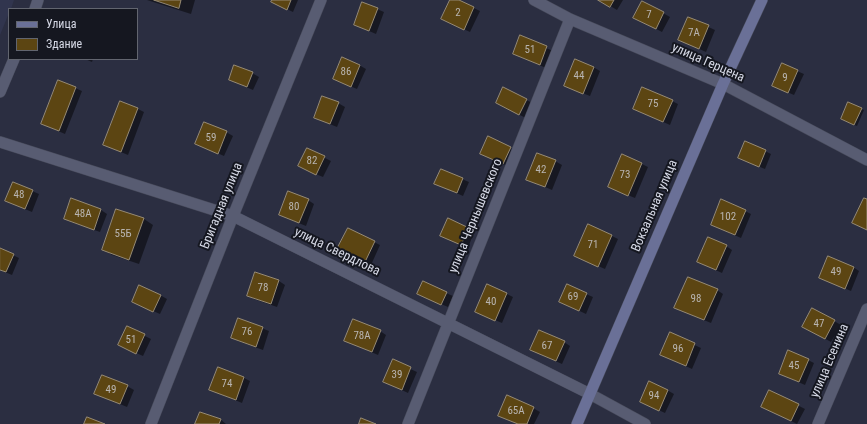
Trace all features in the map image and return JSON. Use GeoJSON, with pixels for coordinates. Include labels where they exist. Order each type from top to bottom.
{"type":"FeatureCollection","features":[{"type":"Feature","properties":{"kind":"main road","name":"Вокзальная улица"},"geometry":{"type":"LineString","coordinates":[[577,424],[723,84],[762,0]]}},
{"type":"Feature","properties":{"kind":"street","name":"Бригадная улица"},"geometry":{"type":"LineString","coordinates":[[151,424],[233,216],[321,0]]}},
{"type":"Feature","properties":{"kind":"street","name":"улица Герцена"},"geometry":{"type":"LineString","coordinates":[[534,0],[570,19],[723,84],[867,160]]}},
{"type":"Feature","properties":{"kind":"street","name":"улица Чернышевского"},"geometry":{"type":"LineString","coordinates":[[408,424],[570,19]]}},
{"type":"Feature","properties":{"kind":"street"},"geometry":{"type":"LineString","coordinates":[[0,92],[14,60]]}},
{"type":"Feature","properties":{"kind":"street","name":"улица Свердлова"},"geometry":{"type":"LineString","coordinates":[[0,142],[233,216],[590,394],[646,424]]}},
{"type":"Feature","properties":{"kind":"street","name":"улица Есенина"},"geometry":{"type":"LineString","coordinates":[[818,424],[867,308]]}},
{"type":"Feature","properties":{"kind":"shaded area"},"geometry":{"type":"Polygon","coordinates":[[[0,0],[14,0],[11,8],[8,8],[8,15],[0,35],[0,0]]]}},
{"type":"Feature","properties":{"kind":"building"},"geometry":{"type":"Polygon","coordinates":[[[154,0],[181,0],[179,8],[154,0]]]}},
{"type":"Feature","properties":{"kind":"building"},"geometry":{"type":"Polygon","coordinates":[[[272,0],[291,0],[287,10],[271,2],[272,0]]]}},
{"type":"Feature","properties":{"kind":"building"},"geometry":{"type":"Polygon","coordinates":[[[450,0],[459,0],[474,7],[464,30],[441,19],[450,0]]]}},
{"type":"Feature","properties":{"kind":"building"},"geometry":{"type":"Polygon","coordinates":[[[598,0],[614,0],[610,7],[598,0]]]}},
{"type":"Feature","properties":{"kind":"building"},"geometry":{"type":"Polygon","coordinates":[[[642,1],[664,12],[656,29],[633,18],[642,1]]]}},
{"type":"Feature","properties":{"kind":"building"},"geometry":{"type":"Polygon","coordinates":[[[362,2],[378,8],[369,31],[354,25],[362,2]]]}},
{"type":"Feature","properties":{"kind":"building"},"geometry":{"type":"Polygon","coordinates":[[[688,17],[709,25],[699,49],[678,40],[688,17]]]}},
{"type":"Feature","properties":{"kind":"building"},"geometry":{"type":"Polygon","coordinates":[[[520,35],[547,46],[540,65],[513,54],[520,35]]]}},
{"type":"Feature","properties":{"kind":"building"},"geometry":{"type":"Polygon","coordinates":[[[342,57],[360,65],[351,87],[333,79],[342,57]]]}},
{"type":"Feature","properties":{"kind":"building"},"geometry":{"type":"Polygon","coordinates":[[[575,59],[594,67],[583,94],[564,86],[575,59]]]}},
{"type":"Feature","properties":{"kind":"building"},"geometry":{"type":"Polygon","coordinates":[[[782,63],[798,70],[788,93],[772,86],[782,63]]]}},
{"type":"Feature","properties":{"kind":"building"},"geometry":{"type":"Polygon","coordinates":[[[234,65],[253,72],[247,87],[229,80],[234,65]]]}},
{"type":"Feature","properties":{"kind":"building"},"geometry":{"type":"Polygon","coordinates":[[[58,80],[76,87],[59,131],[41,124],[58,80]]]}},
{"type":"Feature","properties":{"kind":"building"},"geometry":{"type":"Polygon","coordinates":[[[503,87],[527,99],[519,115],[496,103],[503,87]]]}},
{"type":"Feature","properties":{"kind":"building"},"geometry":{"type":"Polygon","coordinates":[[[642,87],[673,100],[663,122],[633,109],[642,87]]]}},
{"type":"Feature","properties":{"kind":"building"},"geometry":{"type":"Polygon","coordinates":[[[322,96],[339,102],[330,124],[314,118],[322,96]]]}},
{"type":"Feature","properties":{"kind":"building"},"geometry":{"type":"Polygon","coordinates":[[[120,101],[138,108],[121,152],[103,145],[120,101]]]}},
{"type":"Feature","properties":{"kind":"building"},"geometry":{"type":"Polygon","coordinates":[[[848,102],[862,108],[854,125],[841,119],[848,102]]]}},
{"type":"Feature","properties":{"kind":"building"},"geometry":{"type":"Polygon","coordinates":[[[204,122],[227,131],[218,154],[195,144],[204,122]]]}},
{"type":"Feature","properties":{"kind":"building"},"geometry":{"type":"Polygon","coordinates":[[[488,136],[511,147],[503,164],[480,154],[488,136]]]}},
{"type":"Feature","properties":{"kind":"building"},"geometry":{"type":"Polygon","coordinates":[[[745,141],[766,150],[759,167],[738,158],[745,141]]]}},
{"type":"Feature","properties":{"kind":"building"},"geometry":{"type":"Polygon","coordinates":[[[307,148],[325,156],[316,175],[298,166],[307,148]]]}},
{"type":"Feature","properties":{"kind":"building"},"geometry":{"type":"Polygon","coordinates":[[[537,153],[556,160],[545,187],[526,180],[537,153]]]}},
{"type":"Feature","properties":{"kind":"building"},"geometry":{"type":"Polygon","coordinates":[[[622,154],[642,163],[628,196],[608,187],[622,154]]]}},
{"type":"Feature","properties":{"kind":"building"},"geometry":{"type":"Polygon","coordinates":[[[441,169],[463,178],[457,193],[434,184],[441,169]]]}},
{"type":"Feature","properties":{"kind":"building"},"geometry":{"type":"Polygon","coordinates":[[[13,182],[33,190],[25,209],[5,201],[13,182]]]}},
{"type":"Feature","properties":{"kind":"building"},"geometry":{"type":"Polygon","coordinates":[[[288,191],[309,199],[299,223],[279,215],[288,191]]]}},
{"type":"Feature","properties":{"kind":"building"},"geometry":{"type":"Polygon","coordinates":[[[71,198],[101,209],[94,230],[64,219],[71,198]]]}},
{"type":"Feature","properties":{"kind":"building"},"geometry":{"type":"Polygon","coordinates":[[[864,198],[867,199],[867,230],[852,223],[864,198]]]}},
{"type":"Feature","properties":{"kind":"building"},"geometry":{"type":"Polygon","coordinates":[[[721,199],[746,210],[735,235],[711,225],[721,199]]]}},
{"type":"Feature","properties":{"kind":"building"},"geometry":{"type":"Polygon","coordinates":[[[116,209],[144,218],[129,260],[102,250],[116,209]]]}},
{"type":"Feature","properties":{"kind":"building"},"geometry":{"type":"Polygon","coordinates":[[[448,218],[469,228],[461,245],[440,236],[448,218]]]}},
{"type":"Feature","properties":{"kind":"building"},"geometry":{"type":"Polygon","coordinates":[[[588,224],[612,235],[598,267],[574,256],[588,224]]]}},
{"type":"Feature","properties":{"kind":"building"},"geometry":{"type":"Polygon","coordinates":[[[348,228],[375,241],[365,262],[337,249],[348,228]]]}},
{"type":"Feature","properties":{"kind":"building"},"geometry":{"type":"Polygon","coordinates":[[[708,237],[727,245],[716,270],[697,262],[708,237]]]}},
{"type":"Feature","properties":{"kind":"building"},"geometry":{"type":"Polygon","coordinates":[[[0,248],[14,254],[6,272],[0,270],[0,248]]]}},
{"type":"Feature","properties":{"kind":"building"},"geometry":{"type":"Polygon","coordinates":[[[828,256],[854,267],[845,289],[819,278],[828,256]]]}},
{"type":"Feature","properties":{"kind":"building"},"geometry":{"type":"Polygon","coordinates":[[[255,272],[279,280],[271,304],[247,296],[255,272]]]}},
{"type":"Feature","properties":{"kind":"building"},"geometry":{"type":"Polygon","coordinates":[[[688,277],[718,289],[704,320],[674,308],[688,277]]]}},
{"type":"Feature","properties":{"kind":"building"},"geometry":{"type":"Polygon","coordinates":[[[423,281],[447,292],[441,305],[417,294],[423,281]]]}},
{"type":"Feature","properties":{"kind":"building"},"geometry":{"type":"Polygon","coordinates":[[[487,284],[507,293],[495,321],[475,312],[487,284]]]}},
{"type":"Feature","properties":{"kind":"building"},"geometry":{"type":"Polygon","coordinates":[[[567,284],[587,293],[579,311],[559,302],[567,284]]]}},
{"type":"Feature","properties":{"kind":"building"},"geometry":{"type":"Polygon","coordinates":[[[139,285],[161,295],[153,312],[132,302],[139,285]]]}},
{"type":"Feature","properties":{"kind":"building"},"geometry":{"type":"Polygon","coordinates":[[[812,308],[835,320],[825,339],[802,327],[812,308]]]}},
{"type":"Feature","properties":{"kind":"building"},"geometry":{"type":"Polygon","coordinates":[[[238,318],[263,327],[256,347],[231,338],[238,318]]]}},
{"type":"Feature","properties":{"kind":"building"},"geometry":{"type":"Polygon","coordinates":[[[353,319],[381,330],[372,352],[344,341],[353,319]]]}},
{"type":"Feature","properties":{"kind":"building"},"geometry":{"type":"Polygon","coordinates":[[[127,326],[145,334],[136,354],[118,345],[127,326]]]}},
{"type":"Feature","properties":{"kind":"building"},"geometry":{"type":"Polygon","coordinates":[[[539,330],[565,341],[556,361],[530,350],[539,330]]]}},
{"type":"Feature","properties":{"kind":"building"},"geometry":{"type":"Polygon","coordinates":[[[670,332],[695,343],[686,366],[660,355],[670,332]]]}},
{"type":"Feature","properties":{"kind":"building"},"geometry":{"type":"Polygon","coordinates":[[[788,350],[809,359],[799,382],[779,374],[788,350]]]}},
{"type":"Feature","properties":{"kind":"building"},"geometry":{"type":"Polygon","coordinates":[[[393,359],[411,367],[402,390],[383,382],[393,359]]]}},
{"type":"Feature","properties":{"kind":"building"},"geometry":{"type":"Polygon","coordinates":[[[218,367],[244,377],[236,400],[209,390],[218,367]]]}},
{"type":"Feature","properties":{"kind":"building"},"geometry":{"type":"Polygon","coordinates":[[[102,375],[128,385],[120,404],[94,394],[102,375]]]}},
{"type":"Feature","properties":{"kind":"building"},"geometry":{"type":"Polygon","coordinates":[[[649,381],[668,390],[659,411],[640,402],[649,381]]]}},
{"type":"Feature","properties":{"kind":"building"},"geometry":{"type":"Polygon","coordinates":[[[769,390],[799,404],[791,421],[761,407],[769,390]]]}},
{"type":"Feature","properties":{"kind":"building"},"geometry":{"type":"Polygon","coordinates":[[[507,395],[534,407],[527,424],[518,424],[498,416],[507,395]]]}},
{"type":"Feature","properties":{"kind":"building"},"geometry":{"type":"Polygon","coordinates":[[[200,412],[221,419],[219,424],[195,424],[200,412]]]}},
{"type":"Feature","properties":{"kind":"building"},"geometry":{"type":"Polygon","coordinates":[[[87,417],[105,424],[84,424],[87,417]]]}},
{"type":"Feature","properties":{"kind":"building"},"geometry":{"type":"Polygon","coordinates":[[[361,418],[376,424],[359,424],[361,418]]]}}]}
